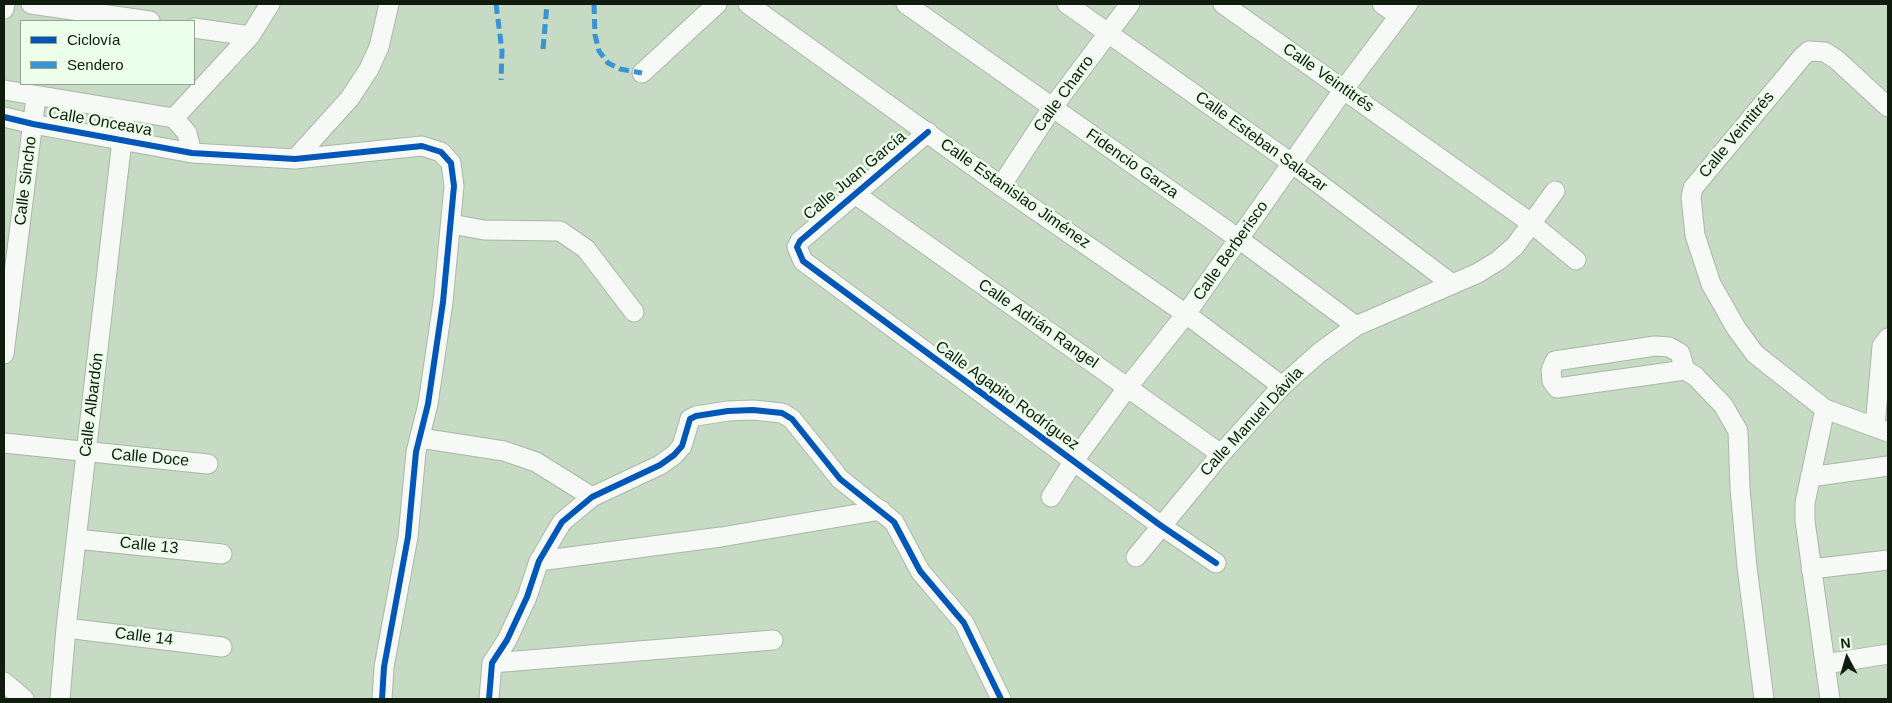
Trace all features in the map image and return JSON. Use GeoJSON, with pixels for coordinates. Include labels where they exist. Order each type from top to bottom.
{"type":"FeatureCollection","features":[{"type":"Feature","properties":{"kind":"street"},"geometry":{"type":"LineString","coordinates":[[4,9],[5,4]]}},
{"type":"Feature","properties":{"kind":"street"},"geometry":{"type":"LineString","coordinates":[[32,4],[143,20]]}},
{"type":"Feature","properties":{"kind":"street"},"geometry":{"type":"LineString","coordinates":[[174,118],[250,36],[270,4]]}},
{"type":"Feature","properties":{"kind":"street"},"geometry":{"type":"LineString","coordinates":[[295,159],[350,98],[369,69],[379,47],[389,4]]}},
{"type":"Feature","properties":{"kind":"street"},"geometry":{"type":"LineString","coordinates":[[642,73],[717,4]]}},
{"type":"Feature","properties":{"kind":"street","name":"Calle Estanislao Jiménez"},"geometry":{"type":"LineString","coordinates":[[748,4],[1001,186],[1186,314],[1282,386]]}},
{"type":"Feature","properties":{"kind":"street","name":"Fidencio Garza"},"geometry":{"type":"LineString","coordinates":[[906,4],[1239,239],[1356,326]]}},
{"type":"Feature","properties":{"kind":"street","name":"Calle Esteban Salazar"},"geometry":{"type":"LineString","coordinates":[[1067,4],[1293,164],[1452,284]]}},
{"type":"Feature","properties":{"kind":"street","name":"Calle Charro"},"geometry":{"type":"LineString","coordinates":[[1001,186],[1052,108],[1130,4]]}},
{"type":"Feature","properties":{"kind":"street","name":"Calle Veintitrés"},"geometry":{"type":"LineString","coordinates":[[1223,4],[1531,223],[1576,260]]}},
{"type":"Feature","properties":{"kind":"street"},"geometry":{"type":"LineString","coordinates":[[1382,4],[1403,10]]}},
{"type":"Feature","properties":{"kind":"street","name":"Calle Berberisco"},"geometry":{"type":"LineString","coordinates":[[1051,497],[1073,462],[1127,388],[1186,314],[1344,89],[1403,10]]}},
{"type":"Feature","properties":{"kind":"street"},"geometry":{"type":"LineString","coordinates":[[195,28],[250,36]]}},
{"type":"Feature","properties":{"kind":"street","name":"Calle Veintitrés"},"geometry":{"type":"LineString","coordinates":[[1888,107],[1837,60],[1825,52],[1809,51],[1802,56],[1693,188],[1692,198],[1698,243],[1710,284],[1736,328],[1755,354],[1825,409],[1881,429],[1882,346],[1888,338]]}},
{"type":"Feature","properties":{"kind":"street","name":"Calle Onceava"},"geometry":{"type":"LineString","coordinates":[[4,90],[36,97],[174,118],[187,133],[192,152],[33,124],[4,117]]}},
{"type":"Feature","properties":{"kind":"street","name":"Calle Sincho"},"geometry":{"type":"LineString","coordinates":[[4,354],[36,97]]}},
{"type":"Feature","properties":{"kind":"street","name":"Calle Albardón"},"geometry":{"type":"LineString","coordinates":[[60,699],[66,628],[124,110]]}},
{"type":"Feature","properties":{"kind":"street","name":"Calle Juan García"},"geometry":{"type":"LineString","coordinates":[[800,241],[928,132]]}},
{"type":"Feature","properties":{"kind":"street"},"geometry":{"type":"LineString","coordinates":[[192,152],[295,159],[422,146],[441,152],[451,163],[454,186],[451,224],[428,404],[416,452],[408,537],[384,666],[382,699]]}},
{"type":"Feature","properties":{"kind":"street","name":"Calle Manuel Dávila"},"geometry":{"type":"LineString","coordinates":[[1136,557],[1160,525],[1220,454],[1282,386],[1319,353],[1356,326],[1452,284],[1499,260],[1515,246],[1555,192]]}},
{"type":"Feature","properties":{"kind":"street","name":"Calle Adrián Rangel"},"geometry":{"type":"LineString","coordinates":[[856,194],[1220,454]]}},
{"type":"Feature","properties":{"kind":"street"},"geometry":{"type":"LineString","coordinates":[[451,224],[484,230],[560,230],[586,249],[634,312]]}},
{"type":"Feature","properties":{"kind":"street","name":"Calle Agapito Rodríguez"},"geometry":{"type":"LineString","coordinates":[[800,241],[797,247],[798,254],[808,267],[1073,462],[1216,563]]}},
{"type":"Feature","properties":{"kind":"street"},"geometry":{"type":"LineString","coordinates":[[1685,370],[1680,353],[1669,347],[1655,346],[1555,361],[1551,370],[1552,381],[1557,388],[1685,370],[1695,376],[1723,405],[1738,431],[1740,488],[1747,567],[1764,699]]}},
{"type":"Feature","properties":{"kind":"street"},"geometry":{"type":"LineString","coordinates":[[1825,409],[1805,503],[1805,521],[1810,570],[1830,699]]}},
{"type":"Feature","properties":{"kind":"street"},"geometry":{"type":"LineString","coordinates":[[489,699],[492,663],[507,640],[527,597],[539,561],[562,522],[592,497],[660,465],[674,455],[682,446],[687,423],[696,416],[728,411],[768,410],[782,413],[792,419],[840,479],[894,522],[920,571],[964,623],[1001,699]]}},
{"type":"Feature","properties":{"kind":"street"},"geometry":{"type":"LineString","coordinates":[[420,438],[512,454],[536,462],[592,497]]}},
{"type":"Feature","properties":{"kind":"street","name":"Calle Doce"},"geometry":{"type":"LineString","coordinates":[[4,443],[208,464]]}},
{"type":"Feature","properties":{"kind":"street"},"geometry":{"type":"LineString","coordinates":[[1810,477],[1888,466]]}},
{"type":"Feature","properties":{"kind":"street"},"geometry":{"type":"LineString","coordinates":[[539,561],[721,537],[881,510]]}},
{"type":"Feature","properties":{"kind":"street","name":"Calle 13"},"geometry":{"type":"LineString","coordinates":[[76,539],[222,554]]}},
{"type":"Feature","properties":{"kind":"street"},"geometry":{"type":"LineString","coordinates":[[1810,570],[1888,560]]}},
{"type":"Feature","properties":{"kind":"street","name":"Calle 14"},"geometry":{"type":"LineString","coordinates":[[66,628],[222,646]]}},
{"type":"Feature","properties":{"kind":"street"},"geometry":{"type":"LineString","coordinates":[[492,663],[773,640]]}},
{"type":"Feature","properties":{"kind":"street"},"geometry":{"type":"LineString","coordinates":[[1825,664],[1888,654]]}},
{"type":"Feature","properties":{"kind":"street"},"geometry":{"type":"LineString","coordinates":[[4,682],[24,699]]}},
{"type":"Feature","properties":{"kind":"marked path"},"geometry":{"type":"LineString","coordinates":[[496,4],[502,51],[501,80]]}},
{"type":"Feature","properties":{"kind":"marked path"},"geometry":{"type":"LineString","coordinates":[[543,49],[547,4]]}},
{"type":"Feature","properties":{"kind":"marked path"},"geometry":{"type":"LineString","coordinates":[[594,4],[595,35],[599,51],[608,63],[620,69],[642,73]]}},
{"type":"Feature","properties":{"kind":"cycle path"},"geometry":{"type":"LineString","coordinates":[[4,117],[192,153],[295,159],[422,146],[441,152],[451,163],[454,186],[443,302],[428,404],[416,452],[408,537],[384,667],[382,699]]}},
{"type":"Feature","properties":{"kind":"cycle path"},"geometry":{"type":"LineString","coordinates":[[928,132],[800,241],[797,247],[803,261],[1160,525],[1216,563]]}},
{"type":"Feature","properties":{"kind":"cycle path"},"geometry":{"type":"LineString","coordinates":[[489,699],[492,663],[507,640],[527,597],[539,561],[562,522],[592,497],[660,465],[674,455],[682,446],[690,419],[696,416],[728,411],[753,410],[782,413],[792,419],[840,479],[894,522],[920,571],[964,623],[1001,699]]}}]}
